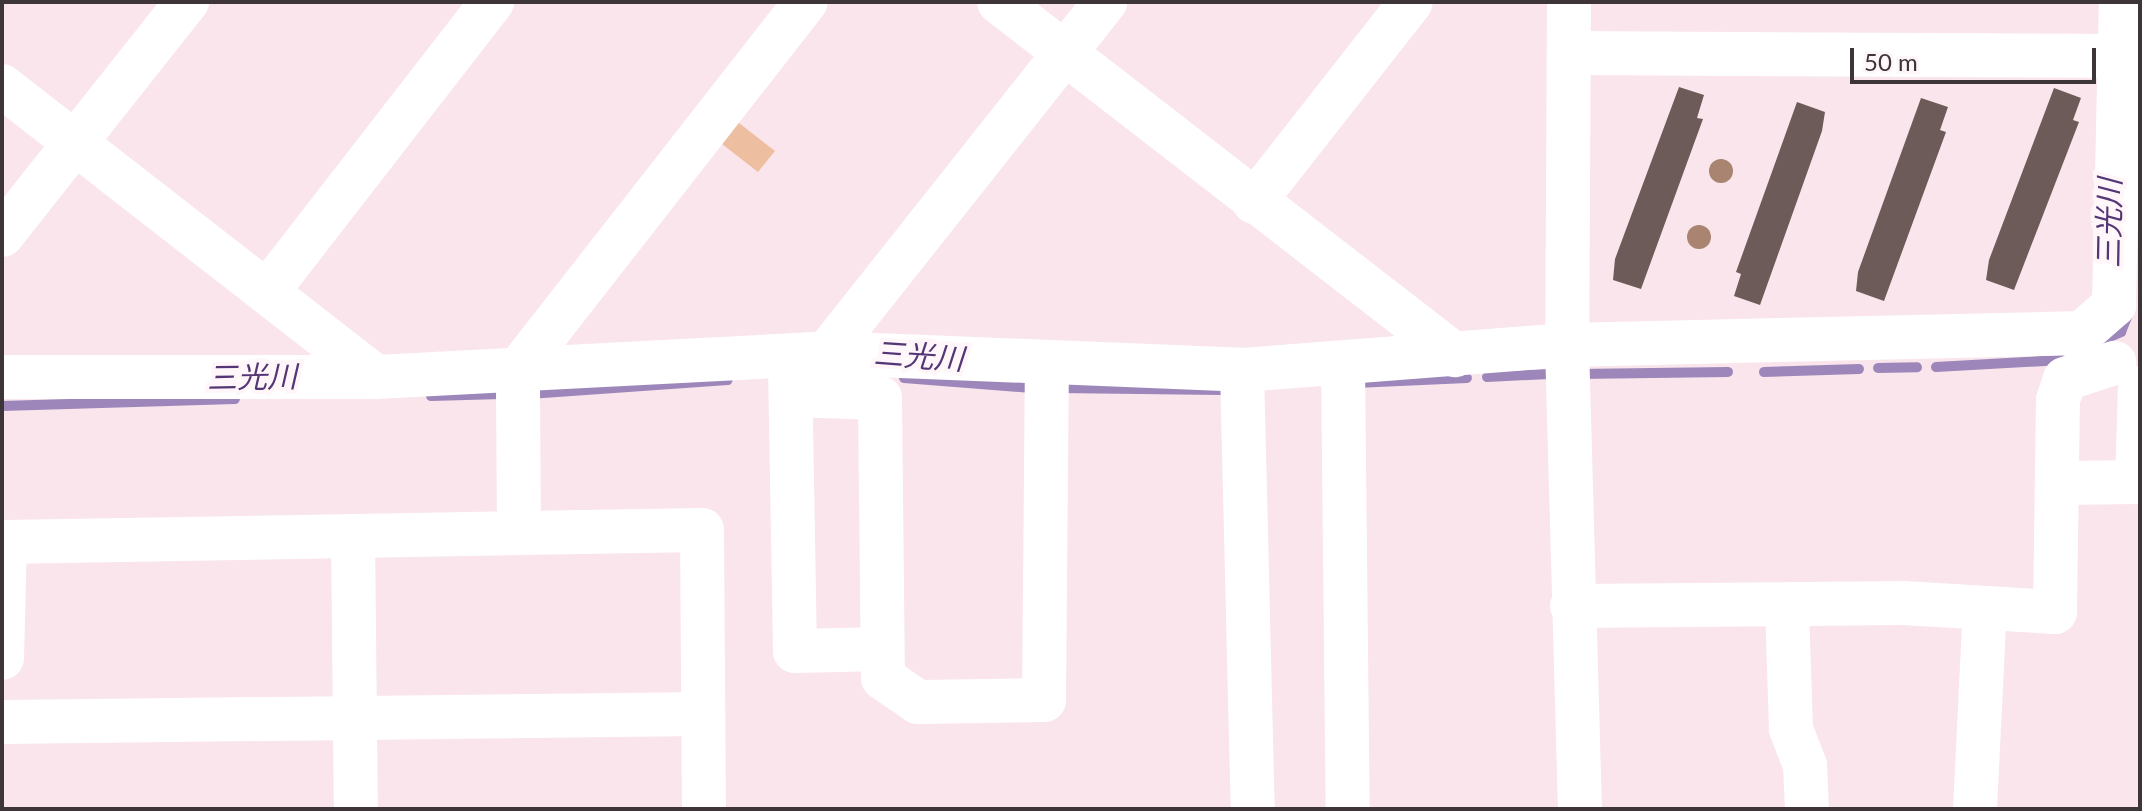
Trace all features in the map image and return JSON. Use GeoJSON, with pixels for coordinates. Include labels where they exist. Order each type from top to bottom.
{"type":"FeatureCollection","features":[{"type":"Feature","properties":{"kind":"street"},"geometry":{"type":"LineString","coordinates":[[2,235],[187,2]]}},
{"type":"Feature","properties":{"kind":"street"},"geometry":{"type":"LineString","coordinates":[[267,292],[492,2]]}},
{"type":"Feature","properties":{"kind":"street"},"geometry":{"type":"LineString","coordinates":[[519,533],[518,390],[806,2]]}},
{"type":"Feature","properties":{"kind":"street"},"geometry":{"type":"LineString","coordinates":[[999,2],[1455,355]]}},
{"type":"Feature","properties":{"kind":"street"},"geometry":{"type":"LineString","coordinates":[[882,649],[795,651],[803,367],[1105,2]]}},
{"type":"Feature","properties":{"kind":"street"},"geometry":{"type":"LineString","coordinates":[[1254,202],[1411,2]]}},
{"type":"Feature","properties":{"kind":"street"},"geometry":{"type":"LineString","coordinates":[[1569,2],[1567,345],[1580,809]]}},
{"type":"Feature","properties":{"kind":"street"},"geometry":{"type":"LineString","coordinates":[[2,377],[376,377],[518,390],[803,367],[1047,366],[1242,370],[1567,345],[2082,333],[2114,305],[2121,2]]}},
{"type":"Feature","properties":{"kind":"street"},"geometry":{"type":"LineString","coordinates":[[1569,53],[2120,56]]}},
{"type":"Feature","properties":{"kind":"street"},"geometry":{"type":"LineString","coordinates":[[2,86],[376,377]]}},
{"type":"Feature","properties":{"kind":"street"},"geometry":{"type":"LineString","coordinates":[[2057,483],[2138,482],[2131,375],[2082,333]]}},
{"type":"Feature","properties":{"kind":"street"},"geometry":{"type":"LineString","coordinates":[[1343,363],[1348,809]]}},
{"type":"Feature","properties":{"kind":"street"},"geometry":{"type":"LineString","coordinates":[[803,367],[880,398],[883,678],[918,702],[1044,700],[1047,366]]}},
{"type":"Feature","properties":{"kind":"street"},"geometry":{"type":"LineString","coordinates":[[1242,370],[1253,809]]}},
{"type":"Feature","properties":{"kind":"street"},"geometry":{"type":"LineString","coordinates":[[1572,606],[1985,608],[2055,612],[2057,483],[2065,379],[2131,375]]}},
{"type":"Feature","properties":{"kind":"street"},"geometry":{"type":"LineString","coordinates":[[2,658],[5,542],[702,530],[704,809]]}},
{"type":"Feature","properties":{"kind":"street"},"geometry":{"type":"LineString","coordinates":[[353,536],[356,809]]}},
{"type":"Feature","properties":{"kind":"street"},"geometry":{"type":"LineString","coordinates":[[1787,608],[1791,729],[1805,765],[1807,809]]}},
{"type":"Feature","properties":{"kind":"street"},"geometry":{"type":"LineString","coordinates":[[1975,809],[1985,608]]}},
{"type":"Feature","properties":{"kind":"street"},"geometry":{"type":"LineString","coordinates":[[2,722],[703,714]]}},
{"type":"Feature","properties":{"kind":"shaded area"},"geometry":{"type":"Polygon","coordinates":[[[730,116],[775,151],[758,172],[713,137],[730,116]]]}},
{"type":"Feature","properties":{"kind":"building"},"geometry":{"type":"Polygon","coordinates":[[[1679,87],[1704,95],[1697,118],[1703,119],[1641,289],[1613,280],[1615,259],[1679,87]]]}},
{"type":"Feature","properties":{"kind":"building"},"geometry":{"type":"Polygon","coordinates":[[[2054,88],[2081,98],[2073,120],[2079,122],[2014,290],[1986,280],[1989,260],[2054,88]]]}},
{"type":"Feature","properties":{"kind":"building"},"geometry":{"type":"Polygon","coordinates":[[[1921,98],[1948,107],[1940,130],[1946,132],[1884,301],[1856,291],[1858,272],[1921,98]]]}},
{"type":"Feature","properties":{"kind":"building"},"geometry":{"type":"Polygon","coordinates":[[[1797,102],[1825,112],[1822,131],[1760,305],[1734,296],[1741,274],[1736,272],[1797,102]]]}},
{"type":"Feature","properties":{"kind":"waterway","name":"三光川"},"geometry":{"type":"LineString","coordinates":[[2103,340],[2121,332],[2128,315]]}},
{"type":"Feature","properties":{"kind":"waterway","name":"三光川"},"geometry":{"type":"LineString","coordinates":[[1936,367],[2062,360]]}},
{"type":"Feature","properties":{"kind":"waterway","name":"三光川"},"geometry":{"type":"LineString","coordinates":[[1878,368],[1917,367]]}},
{"type":"Feature","properties":{"kind":"waterway","name":"三光川"},"geometry":{"type":"LineString","coordinates":[[1764,372],[1859,369]]}},
{"type":"Feature","properties":{"kind":"waterway","name":"三光川"},"geometry":{"type":"LineString","coordinates":[[1578,374],[1728,372]]}},
{"type":"Feature","properties":{"kind":"waterway","name":"三光川"},"geometry":{"type":"LineString","coordinates":[[1487,377],[1549,374]]}},
{"type":"Feature","properties":{"kind":"waterway","name":"三光川"},"geometry":{"type":"LineString","coordinates":[[904,378],[1032,388]]}},
{"type":"Feature","properties":{"kind":"waterway","name":"三光川"},"geometry":{"type":"LineString","coordinates":[[1355,383],[1467,378]]}},
{"type":"Feature","properties":{"kind":"waterway","name":"三光川"},"geometry":{"type":"LineString","coordinates":[[529,394],[728,380]]}},
{"type":"Feature","properties":{"kind":"waterway","name":"三光川"},"geometry":{"type":"LineString","coordinates":[[1058,388],[1221,390]]}},
{"type":"Feature","properties":{"kind":"waterway","name":"三光川"},"geometry":{"type":"LineString","coordinates":[[431,396],[502,394]]}},
{"type":"Feature","properties":{"kind":"waterway","name":"三光川"},"geometry":{"type":"LineString","coordinates":[[2,406],[235,399]]}}]}
